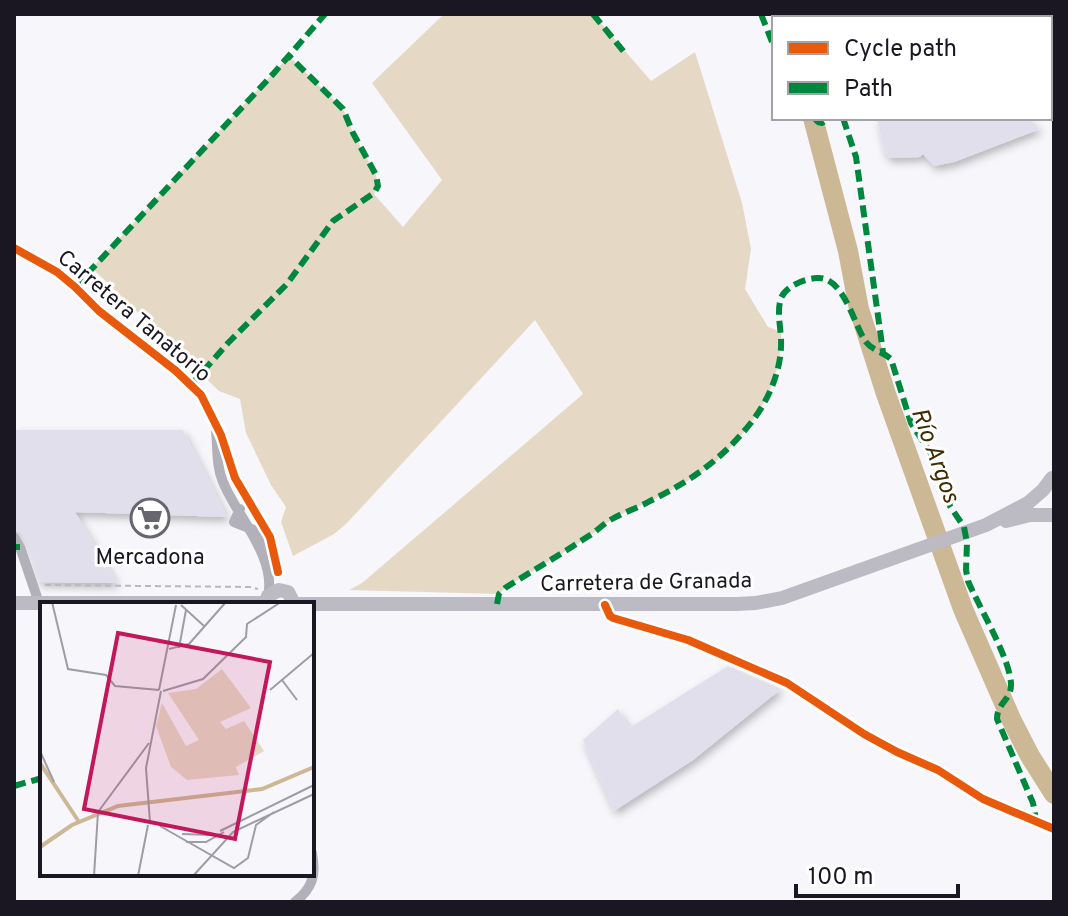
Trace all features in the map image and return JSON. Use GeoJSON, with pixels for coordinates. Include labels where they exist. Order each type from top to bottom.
{"type":"FeatureCollection","features":[{"type":"Feature","properties":{"kind":"main road"},"geometry":{"type":"LineString","coordinates":[[1053,476],[1050,491],[1054,505]]}},
{"type":"Feature","properties":{"kind":"main road","name":"Carretera de Granada"},"geometry":{"type":"LineString","coordinates":[[986,525],[1028,503],[1053,476]]}},
{"type":"Feature","properties":{"kind":"main road","name":"Carretera de Granada"},"geometry":{"type":"LineString","coordinates":[[84,602],[264,598],[275,591],[292,600],[748,604],[782,598],[986,525],[1030,515],[1054,515]]}},
{"type":"Feature","properties":{"kind":"main road","name":"Carretera de Granada"},"geometry":{"type":"LineString","coordinates":[[14,603],[39,603]]}},
{"type":"Feature","properties":{"kind":"street","name":"Carretera Tanatorio"},"geometry":{"type":"LineString","coordinates":[[14,248],[57,272],[201,395],[226,452]]}},
{"type":"Feature","properties":{"kind":"street"},"geometry":{"type":"LineString","coordinates":[[216,426],[221,477],[240,512]]}},
{"type":"Feature","properties":{"kind":"street"},"geometry":{"type":"LineString","coordinates":[[226,452],[228,473],[240,500],[240,512],[234,522],[261,534],[292,600]]}},
{"type":"Feature","properties":{"kind":"street"},"geometry":{"type":"LineString","coordinates":[[226,452],[235,478],[270,537],[278,572]]}},
{"type":"Feature","properties":{"kind":"street"},"geometry":{"type":"LineString","coordinates":[[248,526],[264,559],[270,590],[264,598]]}},
{"type":"Feature","properties":{"kind":"street"},"geometry":{"type":"LineString","coordinates":[[14,537],[39,603]]}},
{"type":"Feature","properties":{"kind":"street"},"geometry":{"type":"LineString","coordinates":[[605,605],[613,618],[688,640],[787,683],[864,734],[938,770],[983,799],[1054,829]]}},
{"type":"Feature","properties":{"kind":"street"},"geometry":{"type":"LineString","coordinates":[[295,902],[305,893],[314,876]]}},
{"type":"Feature","properties":{"kind":"path"},"geometry":{"type":"LineString","coordinates":[[33,585],[250,587],[264,598]]}},
{"type":"Feature","properties":{"kind":"shaded area"},"geometry":{"type":"Polygon","coordinates":[[[444,14],[593,14],[651,81],[695,52],[742,203],[751,249],[745,289],[768,327],[781,332],[778,367],[757,414],[716,462],[679,486],[610,521],[499,594],[349,590],[362,583],[583,394],[535,320],[347,523],[334,534],[293,556],[281,522],[286,507],[271,485],[246,433],[240,399],[219,391],[92,268],[289,56],[343,109],[376,175],[378,186],[374,194],[403,227],[442,180],[372,83],[444,14]]]}},
{"type":"Feature","properties":{"kind":"building"},"geometry":{"type":"Polygon","coordinates":[[[877,120],[1029,120],[1040,129],[954,162],[934,166],[923,154],[919,157],[889,158],[884,150],[877,120]]]}},
{"type":"Feature","properties":{"kind":"building"},"geometry":{"type":"Polygon","coordinates":[[[14,430],[183,430],[227,517],[75,512],[117,583],[40,582],[27,543],[14,529],[14,430]]]}},
{"type":"Feature","properties":{"kind":"building"},"geometry":{"type":"Polygon","coordinates":[[[728,666],[781,689],[693,760],[614,811],[583,740],[618,709],[629,728],[728,666]]]}},
{"type":"Feature","properties":{"kind":"waterway","name":"Río Argos"},"geometry":{"type":"LineString","coordinates":[[814,120],[848,251],[859,309],[886,394],[963,609],[1011,719],[1054,794]]}},
{"type":"Feature","properties":{"kind":"marked path"},"geometry":{"type":"LineString","coordinates":[[75,287],[325,14]]}},
{"type":"Feature","properties":{"kind":"marked path"},"geometry":{"type":"LineString","coordinates":[[593,14],[624,52]]}},
{"type":"Feature","properties":{"kind":"marked path"},"geometry":{"type":"LineString","coordinates":[[761,14],[772,42]]}},
{"type":"Feature","properties":{"kind":"marked path"},"geometry":{"type":"LineString","coordinates":[[191,385],[287,284],[333,221],[374,193],[378,186],[376,175],[343,109],[289,56]]}},
{"type":"Feature","properties":{"kind":"marked path"},"geometry":{"type":"LineString","coordinates":[[816,120],[822,123],[826,120]]}},
{"type":"Feature","properties":{"kind":"marked path"},"geometry":{"type":"LineString","coordinates":[[844,120],[856,157],[883,352]]}},
{"type":"Feature","properties":{"kind":"marked path"},"geometry":{"type":"LineString","coordinates":[[497,604],[499,594],[505,588],[612,519],[679,485],[728,448],[756,416],[775,378],[781,347],[779,316],[783,294],[801,282],[817,278],[826,280],[841,293],[866,342],[891,359],[911,423],[937,463],[950,506],[964,527],[968,581],[1010,674],[1009,694],[999,709],[997,719],[1033,803],[1036,820]]}},
{"type":"Feature","properties":{"kind":"marked path"},"geometry":{"type":"LineString","coordinates":[[14,547],[20,547]]}},
{"type":"Feature","properties":{"kind":"marked path"},"geometry":{"type":"LineString","coordinates":[[14,786],[40,779]]}},
{"type":"Feature","properties":{"kind":"cycle path"},"geometry":{"type":"LineString","coordinates":[[14,248],[57,272],[201,395],[221,435],[235,478],[270,537],[278,572]]}},
{"type":"Feature","properties":{"kind":"cycle path"},"geometry":{"type":"LineString","coordinates":[[605,605],[613,618],[688,640],[787,683],[864,734],[938,770],[983,799],[1054,829]]}},
{"type":"Feature","properties":{"kind":"place","name":"Mercadona"},"geometry":{"type":"Point","coordinates":[150,518]}}]}
